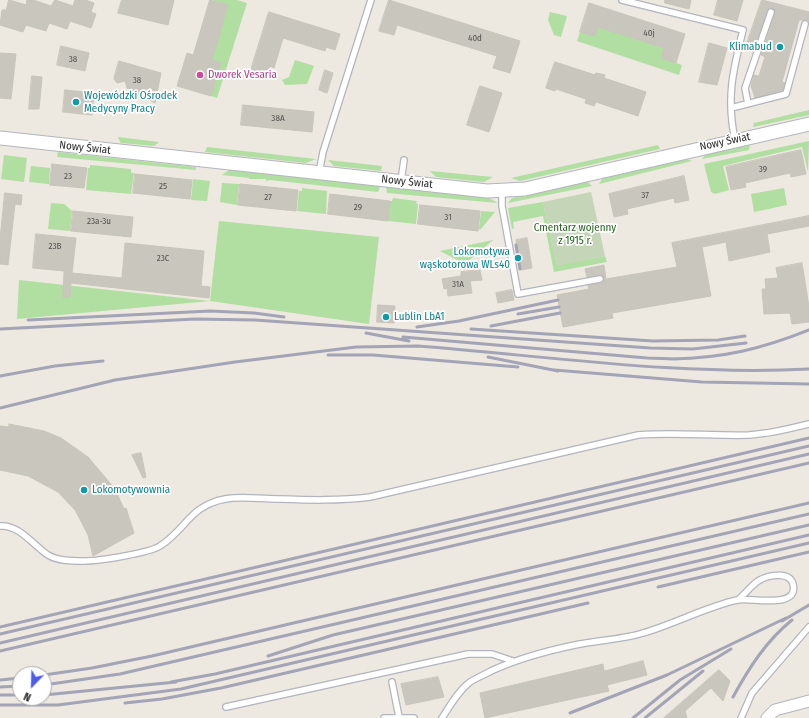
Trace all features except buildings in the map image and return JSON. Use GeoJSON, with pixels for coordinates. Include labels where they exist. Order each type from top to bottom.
{"type":"FeatureCollection","features":[{"type":"Feature","properties":{"kind":"street","name":"Nowy Świat"},"geometry":{"type":"LineString","coordinates":[[0,138],[319,173],[502,191],[525,189],[809,124]]}},
{"type":"Feature","properties":{"kind":"street"},"geometry":{"type":"LineString","coordinates":[[767,718],[775,710],[809,701]]}},
{"type":"Feature","properties":{"kind":"lane"},"geometry":{"type":"LineString","coordinates":[[319,173],[322,152],[371,0]]}},
{"type":"Feature","properties":{"kind":"lane"},"geometry":{"type":"LineString","coordinates":[[622,0],[743,30],[730,86],[735,140]]}},
{"type":"Feature","properties":{"kind":"lane"},"geometry":{"type":"LineString","coordinates":[[748,104],[745,88],[771,12]]}},
{"type":"Feature","properties":{"kind":"lane"},"geometry":{"type":"LineString","coordinates":[[731,108],[786,94],[805,24]]}},
{"type":"Feature","properties":{"kind":"lane"},"geometry":{"type":"LineString","coordinates":[[402,181],[404,160]]}},
{"type":"Feature","properties":{"kind":"lane"},"geometry":{"type":"LineString","coordinates":[[502,191],[503,211],[518,294],[600,279]]}},
{"type":"Feature","properties":{"kind":"lane"},"geometry":{"type":"LineString","coordinates":[[0,526],[18,531],[49,556],[64,560],[85,561],[140,552],[160,546],[173,535],[192,514],[205,506],[226,499],[338,501],[370,497],[638,436],[663,433],[749,435],[779,432],[809,424]]}},
{"type":"Feature","properties":{"kind":"lane"},"geometry":{"type":"LineString","coordinates":[[442,718],[456,697],[471,682],[513,661],[574,645],[642,633],[738,600],[782,600],[788,597],[793,591],[793,584],[791,580],[786,577],[772,576],[756,582],[738,600]]}},
{"type":"Feature","properties":{"kind":"lane"},"geometry":{"type":"LineString","coordinates":[[741,718],[752,693],[809,627]]}},
{"type":"Feature","properties":{"kind":"lane"},"geometry":{"type":"LineString","coordinates":[[226,707],[468,654],[492,654],[513,661]]}},
{"type":"Feature","properties":{"kind":"lane"},"geometry":{"type":"LineString","coordinates":[[392,682],[399,717]]}},
{"type":"Feature","properties":{"kind":"lane"},"geometry":{"type":"LineString","coordinates":[[384,718],[414,718]]}},
{"type":"Feature","properties":{"kind":"green space"},"geometry":{"type":"Polygon","coordinates":[[[212,0],[237,0],[247,3],[217,98],[211,96],[221,63],[212,60],[228,5],[212,0]]]}},
{"type":"Feature","properties":{"kind":"green space"},"geometry":{"type":"Polygon","coordinates":[[[550,12],[567,16],[561,37],[554,35],[548,20],[550,12]]]}},
{"type":"Feature","properties":{"kind":"green space"},"geometry":{"type":"Polygon","coordinates":[[[598,27],[664,48],[661,58],[682,65],[679,75],[577,41],[580,32],[595,36],[598,27]]]}},
{"type":"Feature","properties":{"kind":"green space"},"geometry":{"type":"Polygon","coordinates":[[[295,60],[314,66],[307,84],[285,85],[282,80],[289,77],[295,60]]]}},
{"type":"Feature","properties":{"kind":"green space"},"geometry":{"type":"Polygon","coordinates":[[[809,110],[809,115],[753,127],[754,123],[809,110]]]}},
{"type":"Feature","properties":{"kind":"green space"},"geometry":{"type":"Polygon","coordinates":[[[118,138],[159,142],[154,146],[121,143],[118,138]]]}},
{"type":"Feature","properties":{"kind":"green space"},"geometry":{"type":"Polygon","coordinates":[[[809,141],[808,172],[802,147],[723,166],[729,190],[715,194],[711,192],[704,164],[809,141]]]}},
{"type":"Feature","properties":{"kind":"green space"},"geometry":{"type":"Polygon","coordinates":[[[750,144],[749,150],[702,159],[705,155],[750,144]]]}},
{"type":"Feature","properties":{"kind":"green space"},"geometry":{"type":"Polygon","coordinates":[[[658,145],[660,149],[520,181],[511,178],[658,145]]]}},
{"type":"Feature","properties":{"kind":"green space"},"geometry":{"type":"Polygon","coordinates":[[[207,147],[316,159],[306,163],[205,152],[207,147]]]}},
{"type":"Feature","properties":{"kind":"green space"},"geometry":{"type":"Polygon","coordinates":[[[58,152],[196,167],[196,170],[57,157],[58,152]]]}},
{"type":"Feature","properties":{"kind":"green space"},"geometry":{"type":"Polygon","coordinates":[[[4,155],[27,158],[24,182],[1,179],[4,155]]]}},
{"type":"Feature","properties":{"kind":"green space"},"geometry":{"type":"Polygon","coordinates":[[[687,159],[692,161],[599,184],[603,178],[687,159]]]}},
{"type":"Feature","properties":{"kind":"green space"},"geometry":{"type":"Polygon","coordinates":[[[328,160],[382,166],[381,171],[334,166],[328,160]]]}},
{"type":"Feature","properties":{"kind":"green space"},"geometry":{"type":"Polygon","coordinates":[[[90,165],[131,169],[131,173],[134,173],[131,194],[86,190],[88,168],[90,168],[90,165]]]}},
{"type":"Feature","properties":{"kind":"green space"},"geometry":{"type":"Polygon","coordinates":[[[31,166],[50,168],[49,184],[29,182],[31,166]]]}},
{"type":"Feature","properties":{"kind":"green space"},"geometry":{"type":"Polygon","coordinates":[[[229,170],[380,186],[378,192],[222,175],[229,170]]]}},
{"type":"Feature","properties":{"kind":"green space"},"geometry":{"type":"Polygon","coordinates":[[[430,171],[493,177],[484,182],[436,177],[430,171]]]}},
{"type":"Feature","properties":{"kind":"green space"},"geometry":{"type":"Polygon","coordinates":[[[193,179],[210,181],[207,201],[191,200],[193,179]]]}},
{"type":"Feature","properties":{"kind":"green space"},"geometry":{"type":"Polygon","coordinates":[[[588,182],[592,186],[508,203],[512,198],[588,182]]]}},
{"type":"Feature","properties":{"kind":"green space"},"geometry":{"type":"Polygon","coordinates":[[[222,183],[239,184],[237,205],[220,202],[222,183]]]}},
{"type":"Feature","properties":{"kind":"green space"},"geometry":{"type":"Polygon","coordinates":[[[386,187],[489,198],[498,203],[387,193],[386,187]]]}},
{"type":"Feature","properties":{"kind":"green space"},"geometry":{"type":"Polygon","coordinates":[[[302,188],[327,191],[326,214],[297,211],[299,191],[302,191],[302,188]]]}},
{"type":"Feature","properties":{"kind":"green space"},"geometry":{"type":"Polygon","coordinates":[[[784,188],[787,205],[754,212],[751,194],[784,188]]]}},
{"type":"Feature","properties":{"kind":"green space","name":"Cmentarz wojenny z 1915 r."},"geometry":{"type":"Polygon","coordinates":[[[591,192],[605,256],[557,266],[543,202],[591,192]]]}},
{"type":"Feature","properties":{"kind":"green space"},"geometry":{"type":"Polygon","coordinates":[[[393,198],[417,201],[416,224],[388,221],[390,201],[392,201],[393,198]]]}},
{"type":"Feature","properties":{"kind":"green space"},"geometry":{"type":"Polygon","coordinates":[[[543,202],[557,265],[605,256],[607,262],[554,272],[543,216],[513,222],[514,228],[512,229],[508,208],[543,202]]]}},
{"type":"Feature","properties":{"kind":"green space"},"geometry":{"type":"Polygon","coordinates":[[[51,203],[64,204],[72,211],[70,231],[48,229],[51,203]]]}},
{"type":"Feature","properties":{"kind":"green space"},"geometry":{"type":"Polygon","coordinates":[[[481,211],[495,212],[480,230],[479,229],[481,211]]]}},
{"type":"Feature","properties":{"kind":"green space"},"geometry":{"type":"Polygon","coordinates":[[[219,221],[379,237],[369,324],[210,301],[219,221]]]}},
{"type":"Feature","properties":{"kind":"green space"},"geometry":{"type":"Polygon","coordinates":[[[493,240],[465,264],[440,251],[493,240]]]}},
{"type":"Feature","properties":{"kind":"green space"},"geometry":{"type":"Polygon","coordinates":[[[19,280],[210,301],[17,319],[19,280]]]}},
{"type":"Feature","properties":{"kind":"railway"},"geometry":{"type":"LineString","coordinates":[[516,245],[520,269]]}},
{"type":"Feature","properties":{"kind":"railway"},"geometry":{"type":"LineString","coordinates":[[417,327],[459,321],[558,300]]}},
{"type":"Feature","properties":{"kind":"railway"},"geometry":{"type":"LineString","coordinates":[[518,314],[559,307]]}},
{"type":"Feature","properties":{"kind":"railway"},"geometry":{"type":"LineString","coordinates":[[28,320],[210,311],[254,313],[284,317]]}},
{"type":"Feature","properties":{"kind":"railway"},"geometry":{"type":"LineString","coordinates":[[491,326],[560,313]]}},
{"type":"Feature","properties":{"kind":"railway"},"geometry":{"type":"LineString","coordinates":[[0,329],[195,319],[255,320],[650,348],[693,349],[746,343]]}},
{"type":"Feature","properties":{"kind":"railway"},"geometry":{"type":"LineString","coordinates":[[471,329],[653,341],[718,340],[745,336]]}},
{"type":"Feature","properties":{"kind":"railway"},"geometry":{"type":"LineString","coordinates":[[672,359],[708,357],[742,351],[792,337],[809,330]]}},
{"type":"Feature","properties":{"kind":"railway"},"geometry":{"type":"LineString","coordinates":[[366,333],[409,341]]}},
{"type":"Feature","properties":{"kind":"railway"},"geometry":{"type":"LineString","coordinates":[[403,337],[647,358],[676,359]]}},
{"type":"Feature","properties":{"kind":"railway"},"geometry":{"type":"LineString","coordinates":[[0,408],[115,380],[235,362],[356,347],[418,346],[614,364],[712,370],[809,369]]}},
{"type":"Feature","properties":{"kind":"railway"},"geometry":{"type":"LineString","coordinates":[[328,355],[373,355],[518,367]]}},
{"type":"Feature","properties":{"kind":"railway"},"geometry":{"type":"LineString","coordinates":[[488,357],[558,371]]}},
{"type":"Feature","properties":{"kind":"railway"},"geometry":{"type":"LineString","coordinates":[[0,376],[55,366],[103,361]]}},
{"type":"Feature","properties":{"kind":"railway"},"geometry":{"type":"LineString","coordinates":[[554,370],[702,382],[809,384]]}},
{"type":"Feature","properties":{"kind":"railway"},"geometry":{"type":"LineString","coordinates":[[0,627],[809,438]]}},
{"type":"Feature","properties":{"kind":"railway"},"geometry":{"type":"LineString","coordinates":[[0,634],[809,446]]}},
{"type":"Feature","properties":{"kind":"railway"},"geometry":{"type":"LineString","coordinates":[[0,643],[809,454]]}},
{"type":"Feature","properties":{"kind":"railway"},"geometry":{"type":"LineString","coordinates":[[0,651],[809,463]]}},
{"type":"Feature","properties":{"kind":"railway"},"geometry":{"type":"LineString","coordinates":[[52,674],[92,668],[152,656],[809,503]]}},
{"type":"Feature","properties":{"kind":"railway"},"geometry":{"type":"LineString","coordinates":[[52,684],[120,674],[809,514]]}},
{"type":"Feature","properties":{"kind":"railway"},"geometry":{"type":"LineString","coordinates":[[268,656],[333,635],[809,525]]}},
{"type":"Feature","properties":{"kind":"railway"},"geometry":{"type":"LineString","coordinates":[[171,682],[215,674],[809,535]]}},
{"type":"Feature","properties":{"kind":"railway"},"geometry":{"type":"LineString","coordinates":[[0,705],[58,705],[181,689],[809,543]]}},
{"type":"Feature","properties":{"kind":"railway"},"geometry":{"type":"LineString","coordinates":[[658,587],[809,552]]}},
{"type":"Feature","properties":{"kind":"railway"},"geometry":{"type":"LineString","coordinates":[[125,703],[162,699],[221,688],[588,603]]}},
{"type":"Feature","properties":{"kind":"railway"},"geometry":{"type":"LineString","coordinates":[[782,621],[809,605]]}},
{"type":"Feature","properties":{"kind":"railway"},"geometry":{"type":"LineString","coordinates":[[570,713],[667,675],[786,618]]}},
{"type":"Feature","properties":{"kind":"railway"},"geometry":{"type":"LineString","coordinates":[[733,697],[745,676],[766,646],[792,620]]}},
{"type":"Feature","properties":{"kind":"railway"},"geometry":{"type":"LineString","coordinates":[[633,718],[680,680],[731,649]]}},
{"type":"Feature","properties":{"kind":"railway"},"geometry":{"type":"LineString","coordinates":[[645,718],[703,671]]}},
{"type":"Feature","properties":{"kind":"railway"},"geometry":{"type":"LineString","coordinates":[[0,680],[12,679]]}},
{"type":"Feature","properties":{"kind":"railway"},"geometry":{"type":"LineString","coordinates":[[52,694],[176,682]]}},
{"type":"Feature","properties":{"kind":"railway"},"geometry":{"type":"LineString","coordinates":[[0,687],[12,686]]}},
{"type":"Feature","properties":{"kind":"railway"},"geometry":{"type":"LineString","coordinates":[[0,695],[12,695]]}},
{"type":"Feature","properties":{"kind":"place","name":"Klimabud"},"geometry":{"type":"Point","coordinates":[780,47]}},
{"type":"Feature","properties":{"kind":"place","name":"Dworek Vesaria"},"geometry":{"type":"Point","coordinates":[200,75]}},
{"type":"Feature","properties":{"kind":"place","name":"Wojewódzki Ośrodek Medycyny Pracy"},"geometry":{"type":"Point","coordinates":[76,102]}},
{"type":"Feature","properties":{"kind":"place","name":"Lokomotywa wąskotorowa WLs40"},"geometry":{"type":"Point","coordinates":[518,258]}},
{"type":"Feature","properties":{"kind":"place","name":"Lublin LbA1"},"geometry":{"type":"Point","coordinates":[386,317]}},
{"type":"Feature","properties":{"kind":"place","name":"Lokomotywownia"},"geometry":{"type":"Point","coordinates":[84,490]}}]}
